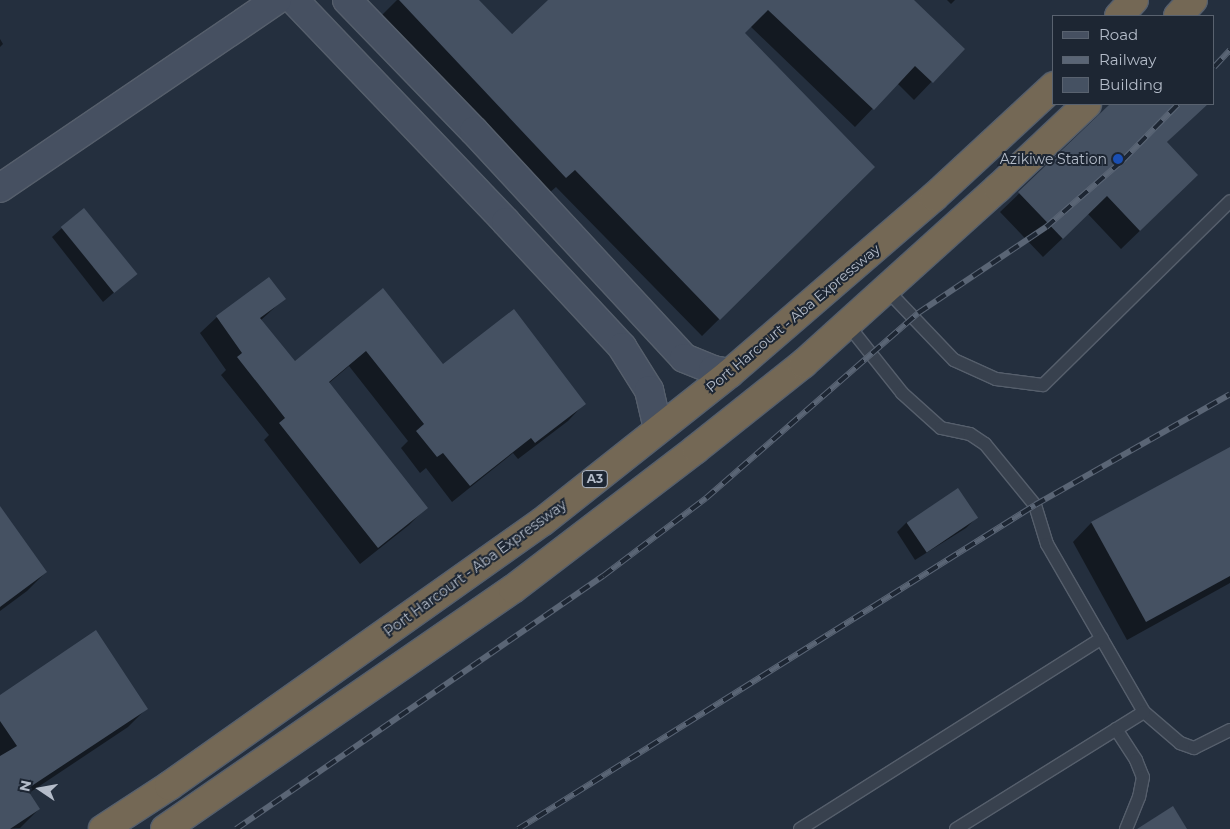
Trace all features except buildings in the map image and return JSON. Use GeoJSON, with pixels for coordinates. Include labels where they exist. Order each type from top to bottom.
{"type":"FeatureCollection","features":[{"type":"Feature","properties":{"kind":"highway"},"geometry":{"type":"LineString","coordinates":[[1120,15],[1134,0]]}},
{"type":"Feature","properties":{"kind":"highway"},"geometry":{"type":"LineString","coordinates":[[1179,15],[1193,0]]}},
{"type":"Feature","properties":{"kind":"highway","name":"Port Harcourt - Aba Expressway"},"geometry":{"type":"LineString","coordinates":[[103,829],[169,786],[542,522],[730,373],[934,198],[1052,88]]}},
{"type":"Feature","properties":{"kind":"highway"},"geometry":{"type":"LineString","coordinates":[[165,829],[513,589],[696,449],[803,364],[848,325],[1086,105]]}},
{"type":"Feature","properties":{"kind":"street"},"geometry":{"type":"LineString","coordinates":[[0,188],[277,0]]}},
{"type":"Feature","properties":{"kind":"street"},"geometry":{"type":"LineString","coordinates":[[294,0],[506,222],[622,347],[649,390],[658,429]]}},
{"type":"Feature","properties":{"kind":"street"},"geometry":{"type":"LineString","coordinates":[[347,0],[474,131],[684,358],[713,370],[730,373]]}},
{"type":"Feature","properties":{"kind":"lane"},"geometry":{"type":"LineString","coordinates":[[887,290],[954,360],[996,379],[1043,385],[1230,201]]}},
{"type":"Feature","properties":{"kind":"lane"},"geometry":{"type":"LineString","coordinates":[[848,325],[902,393],[941,428],[970,434],[985,444],[1035,505],[1047,544],[1144,712],[1180,743],[1194,748],[1230,730]]}},
{"type":"Feature","properties":{"kind":"lane"},"geometry":{"type":"LineString","coordinates":[[800,829],[1102,638]]}},
{"type":"Feature","properties":{"kind":"lane"},"geometry":{"type":"LineString","coordinates":[[956,829],[1144,712]]}},
{"type":"Feature","properties":{"kind":"lane"},"geometry":{"type":"LineString","coordinates":[[1116,730],[1136,760],[1143,777],[1139,797],[1126,829]]}},
{"type":"Feature","properties":{"kind":"railway"},"geometry":{"type":"LineString","coordinates":[[1215,66],[1230,50]]}},
{"type":"Feature","properties":{"kind":"railway"},"geometry":{"type":"LineString","coordinates":[[236,829],[603,576],[706,498],[918,313],[1046,227],[1123,160],[1177,105]]}},
{"type":"Feature","properties":{"kind":"railway"},"geometry":{"type":"LineString","coordinates":[[518,829],[1035,505],[1230,394]]}},
{"type":"Feature","properties":{"kind":"place","name":"Azikiwe Station"},"geometry":{"type":"Point","coordinates":[1118,159]}}]}
